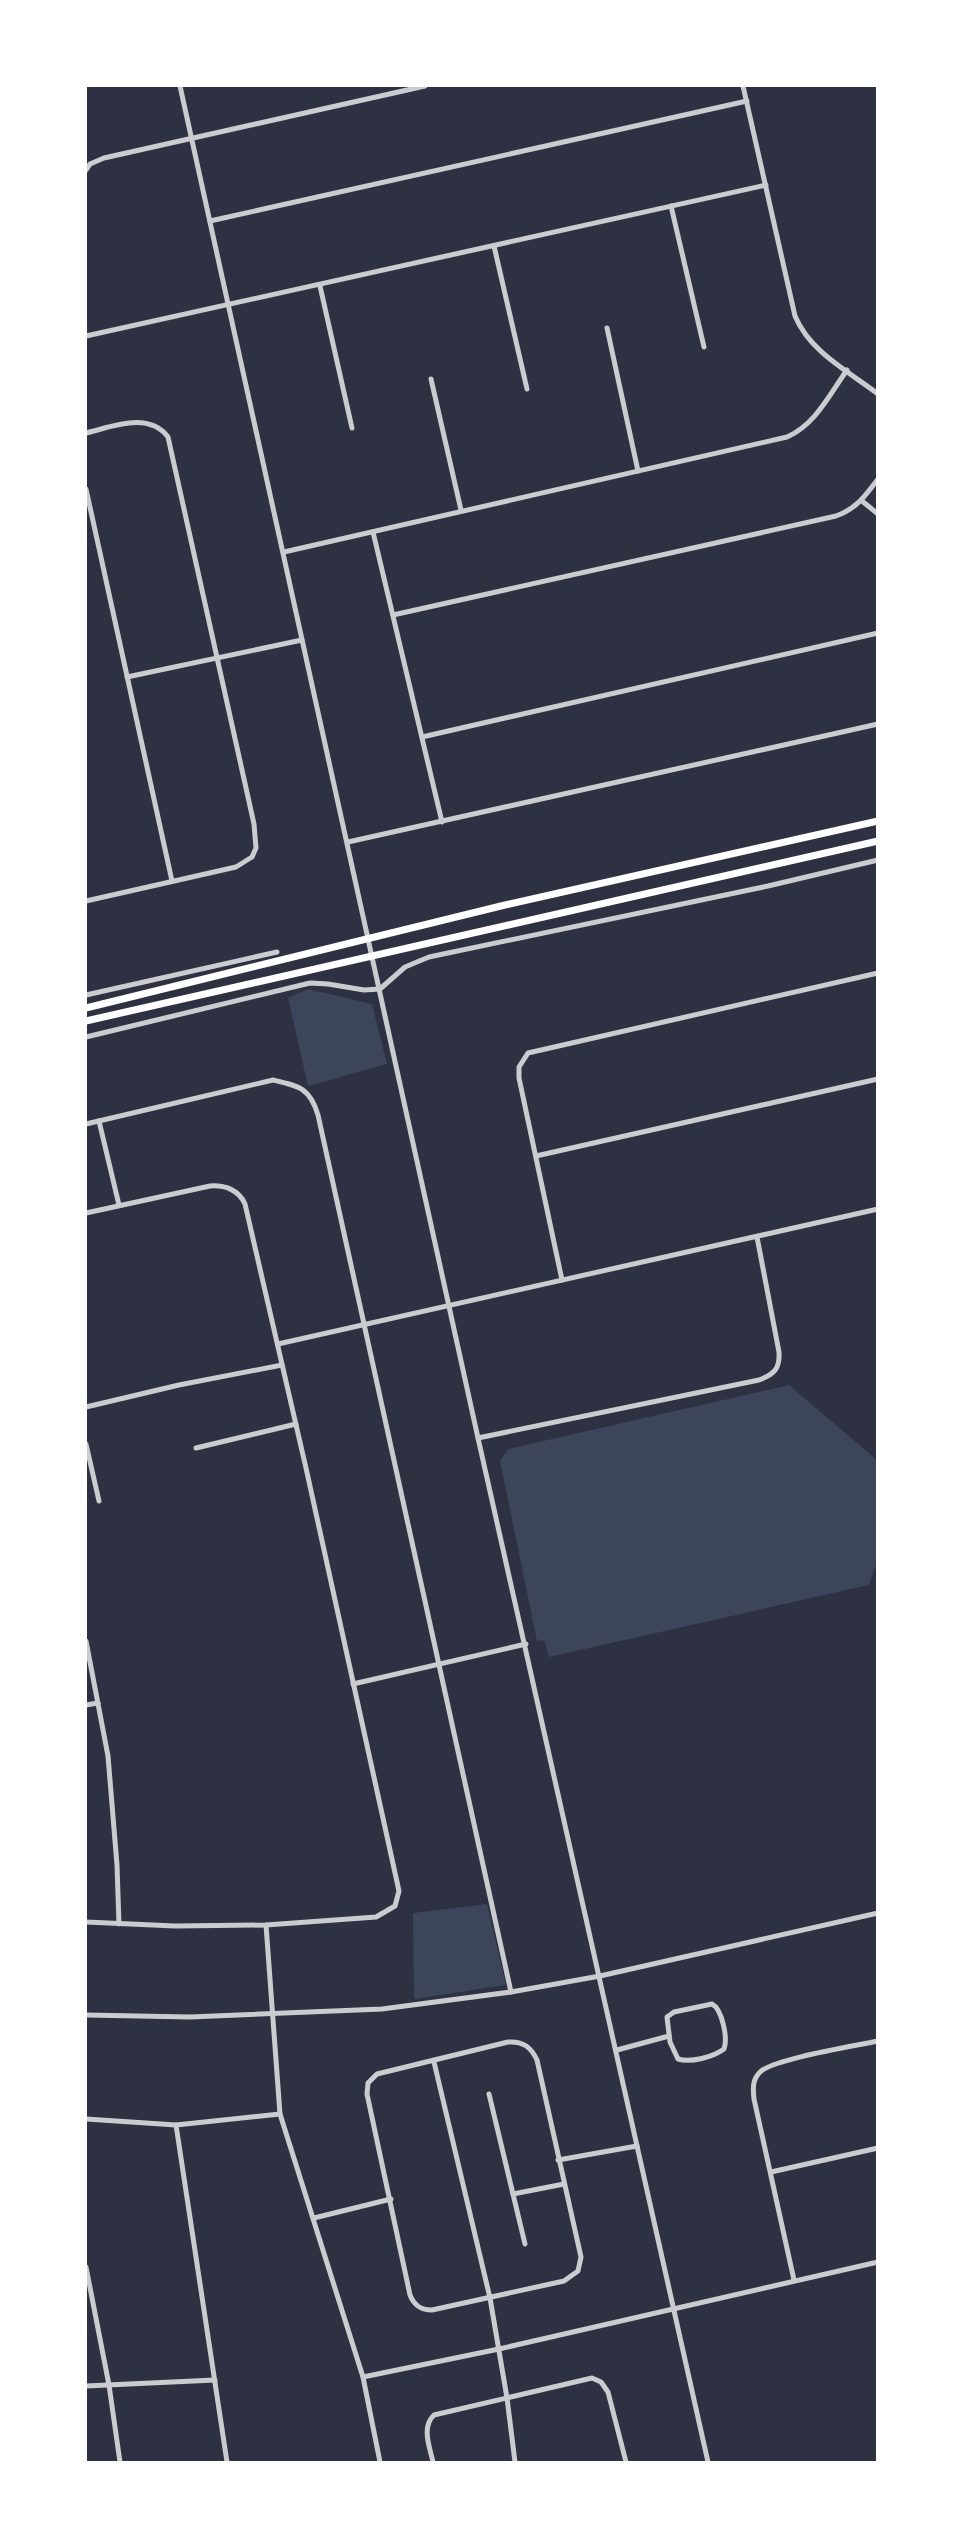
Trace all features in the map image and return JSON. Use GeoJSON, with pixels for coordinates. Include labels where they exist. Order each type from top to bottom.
{"type":"FeatureCollection","features":[{"type":"Feature","properties":{"kind":"main road"},"geometry":{"type":"LineString","coordinates":[[86,1008],[369,937],[878,821]]}},
{"type":"Feature","properties":{"kind":"main road"},"geometry":{"type":"LineString","coordinates":[[86,1021],[372,954],[878,841]]}},
{"type":"Feature","properties":{"kind":"street"},"geometry":{"type":"LineString","coordinates":[[180,86],[451,1305],[478,1438],[708,2463]]}},
{"type":"Feature","properties":{"kind":"street"},"geometry":{"type":"LineString","coordinates":[[86,170],[94,162],[104,158],[425,86]]}},
{"type":"Feature","properties":{"kind":"street"},"geometry":{"type":"LineString","coordinates":[[743,86],[799,327],[811,344],[878,394]]}},
{"type":"Feature","properties":{"kind":"street"},"geometry":{"type":"LineString","coordinates":[[210,221],[747,101]]}},
{"type":"Feature","properties":{"kind":"street"},"geometry":{"type":"LineString","coordinates":[[86,336],[320,286],[766,185]]}},
{"type":"Feature","properties":{"kind":"street"},"geometry":{"type":"LineString","coordinates":[[671,206],[704,347]]}},
{"type":"Feature","properties":{"kind":"street"},"geometry":{"type":"LineString","coordinates":[[494,246],[527,388]]}},
{"type":"Feature","properties":{"kind":"street"},"geometry":{"type":"LineString","coordinates":[[320,286],[352,428]]}},
{"type":"Feature","properties":{"kind":"street"},"geometry":{"type":"LineString","coordinates":[[607,328],[638,471]]}},
{"type":"Feature","properties":{"kind":"street"},"geometry":{"type":"LineString","coordinates":[[284,552],[461,510],[774,441],[798,433],[810,422],[847,370]]}},
{"type":"Feature","properties":{"kind":"street"},"geometry":{"type":"LineString","coordinates":[[431,379],[461,510]]}},
{"type":"Feature","properties":{"kind":"street"},"geometry":{"type":"LineString","coordinates":[[86,433],[135,422],[162,429],[168,437],[219,658],[256,842],[254,853],[248,861],[236,867],[86,901]]}},
{"type":"Feature","properties":{"kind":"street"},"geometry":{"type":"LineString","coordinates":[[393,615],[836,516],[849,511],[861,501],[878,479]]}},
{"type":"Feature","properties":{"kind":"street"},"geometry":{"type":"LineString","coordinates":[[86,489],[172,881]]}},
{"type":"Feature","properties":{"kind":"street"},"geometry":{"type":"LineString","coordinates":[[861,501],[878,514]]}},
{"type":"Feature","properties":{"kind":"street"},"geometry":{"type":"LineString","coordinates":[[373,532],[442,822]]}},
{"type":"Feature","properties":{"kind":"street"},"geometry":{"type":"LineString","coordinates":[[422,736],[878,633]]}},
{"type":"Feature","properties":{"kind":"street"},"geometry":{"type":"LineString","coordinates":[[127,677],[302,640]]}},
{"type":"Feature","properties":{"kind":"street"},"geometry":{"type":"LineString","coordinates":[[348,842],[878,724]]}},
{"type":"Feature","properties":{"kind":"street"},"geometry":{"type":"LineString","coordinates":[[86,1037],[310,983],[319,982],[364,990],[380,989],[405,967],[429,957],[768,886],[878,860]]}},
{"type":"Feature","properties":{"kind":"street"},"geometry":{"type":"LineString","coordinates":[[86,995],[277,952]]}},
{"type":"Feature","properties":{"kind":"street"},"geometry":{"type":"LineString","coordinates":[[562,1280],[519,1078],[519,1067],[524,1057],[532,1051],[878,973]]}},
{"type":"Feature","properties":{"kind":"street"},"geometry":{"type":"LineString","coordinates":[[536,1156],[878,1079]]}},
{"type":"Feature","properties":{"kind":"street"},"geometry":{"type":"LineString","coordinates":[[86,1124],[273,1080],[304,1090],[311,1097],[318,1114],[511,1992]]}},
{"type":"Feature","properties":{"kind":"street"},"geometry":{"type":"LineString","coordinates":[[99,1121],[119,1205]]}},
{"type":"Feature","properties":{"kind":"street"},"geometry":{"type":"LineString","coordinates":[[86,1213],[210,1186],[228,1188],[239,1196],[249,1214],[399,1891],[395,1906],[376,1917],[266,1925],[175,1926],[86,1923]]}},
{"type":"Feature","properties":{"kind":"street"},"geometry":{"type":"LineString","coordinates":[[278,1344],[878,1209]]}},
{"type":"Feature","properties":{"kind":"street"},"geometry":{"type":"LineString","coordinates":[[478,1438],[759,1380],[777,1371],[780,1364],[779,1352],[757,1237]]}},
{"type":"Feature","properties":{"kind":"street"},"geometry":{"type":"LineString","coordinates":[[86,1407],[179,1385],[282,1365]]}},
{"type":"Feature","properties":{"kind":"street"},"geometry":{"type":"LineString","coordinates":[[196,1448],[296,1424]]}},
{"type":"Feature","properties":{"kind":"street"},"geometry":{"type":"LineString","coordinates":[[86,1444],[99,1501]]}},
{"type":"Feature","properties":{"kind":"street"},"geometry":{"type":"LineString","coordinates":[[86,1641],[108,1756],[117,1865],[119,1924]]}},
{"type":"Feature","properties":{"kind":"street"},"geometry":{"type":"LineString","coordinates":[[353,1684],[526,1644]]}},
{"type":"Feature","properties":{"kind":"street"},"geometry":{"type":"LineString","coordinates":[[86,1705],[98,1702]]}},
{"type":"Feature","properties":{"kind":"street"},"geometry":{"type":"LineString","coordinates":[[86,2015],[190,2018],[381,2009],[511,1992],[600,1976],[878,1913]]}},
{"type":"Feature","properties":{"kind":"street"},"geometry":{"type":"LineString","coordinates":[[266,1925],[280,2114],[363,2377],[380,2463]]}},
{"type":"Feature","properties":{"kind":"street"},"geometry":{"type":"LineString","coordinates":[[712,2004],[718,2009],[726,2041],[721,2051],[699,2058],[682,2060],[675,2055],[669,2036],[666,2022],[669,2016],[690,2008],[712,2004]]}},
{"type":"Feature","properties":{"kind":"street"},"geometry":{"type":"LineString","coordinates":[[617,2050],[669,2036]]}},
{"type":"Feature","properties":{"kind":"street"},"geometry":{"type":"LineString","coordinates":[[794,2280],[754,2099],[753,2084],[763,2069],[782,2062],[878,2041]]}},
{"type":"Feature","properties":{"kind":"street"},"geometry":{"type":"LineString","coordinates":[[508,2042],[520,2042],[530,2048],[537,2060],[580,2257],[578,2271],[564,2281],[432,2310],[422,2310],[415,2305],[410,2295],[367,2094],[368,2083],[377,2074],[434,2062],[508,2042]]}},
{"type":"Feature","properties":{"kind":"street"},"geometry":{"type":"LineString","coordinates":[[434,2062],[490,2298],[507,2398],[515,2463]]}},
{"type":"Feature","properties":{"kind":"street"},"geometry":{"type":"LineString","coordinates":[[489,2094],[525,2244]]}},
{"type":"Feature","properties":{"kind":"street"},"geometry":{"type":"LineString","coordinates":[[86,2119],[177,2126],[280,2114]]}},
{"type":"Feature","properties":{"kind":"street"},"geometry":{"type":"LineString","coordinates":[[177,2126],[227,2463]]}},
{"type":"Feature","properties":{"kind":"street"},"geometry":{"type":"LineString","coordinates":[[558,2160],[637,2146]]}},
{"type":"Feature","properties":{"kind":"street"},"geometry":{"type":"LineString","coordinates":[[771,2172],[878,2148]]}},
{"type":"Feature","properties":{"kind":"street"},"geometry":{"type":"LineString","coordinates":[[513,2194],[564,2184]]}},
{"type":"Feature","properties":{"kind":"street"},"geometry":{"type":"LineString","coordinates":[[314,2218],[391,2199]]}},
{"type":"Feature","properties":{"kind":"street"},"geometry":{"type":"LineString","coordinates":[[363,2377],[499,2349],[878,2262]]}},
{"type":"Feature","properties":{"kind":"street"},"geometry":{"type":"LineString","coordinates":[[86,2267],[109,2385],[120,2463]]}},
{"type":"Feature","properties":{"kind":"street"},"geometry":{"type":"LineString","coordinates":[[433,2463],[427,2433],[431,2417],[439,2413],[594,2378],[608,2392],[626,2463]]}},
{"type":"Feature","properties":{"kind":"street"},"geometry":{"type":"LineString","coordinates":[[86,2386],[215,2380]]}},
{"type":"Feature","properties":{"kind":"shaded area"},"geometry":{"type":"Polygon","coordinates":[[[308,989],[372,1004],[387,1064],[308,1086],[288,998],[308,989]]]}},
{"type":"Feature","properties":{"kind":"shaded area"},"geometry":{"type":"Polygon","coordinates":[[[789,1385],[877,1460],[877,1562],[869,1585],[549,1657],[544,1640],[537,1641],[500,1461],[508,1449],[789,1385]]]}},
{"type":"Feature","properties":{"kind":"shaded area"},"geometry":{"type":"Polygon","coordinates":[[[487,1904],[506,1985],[414,1999],[413,1913],[487,1904]]]}}]}
